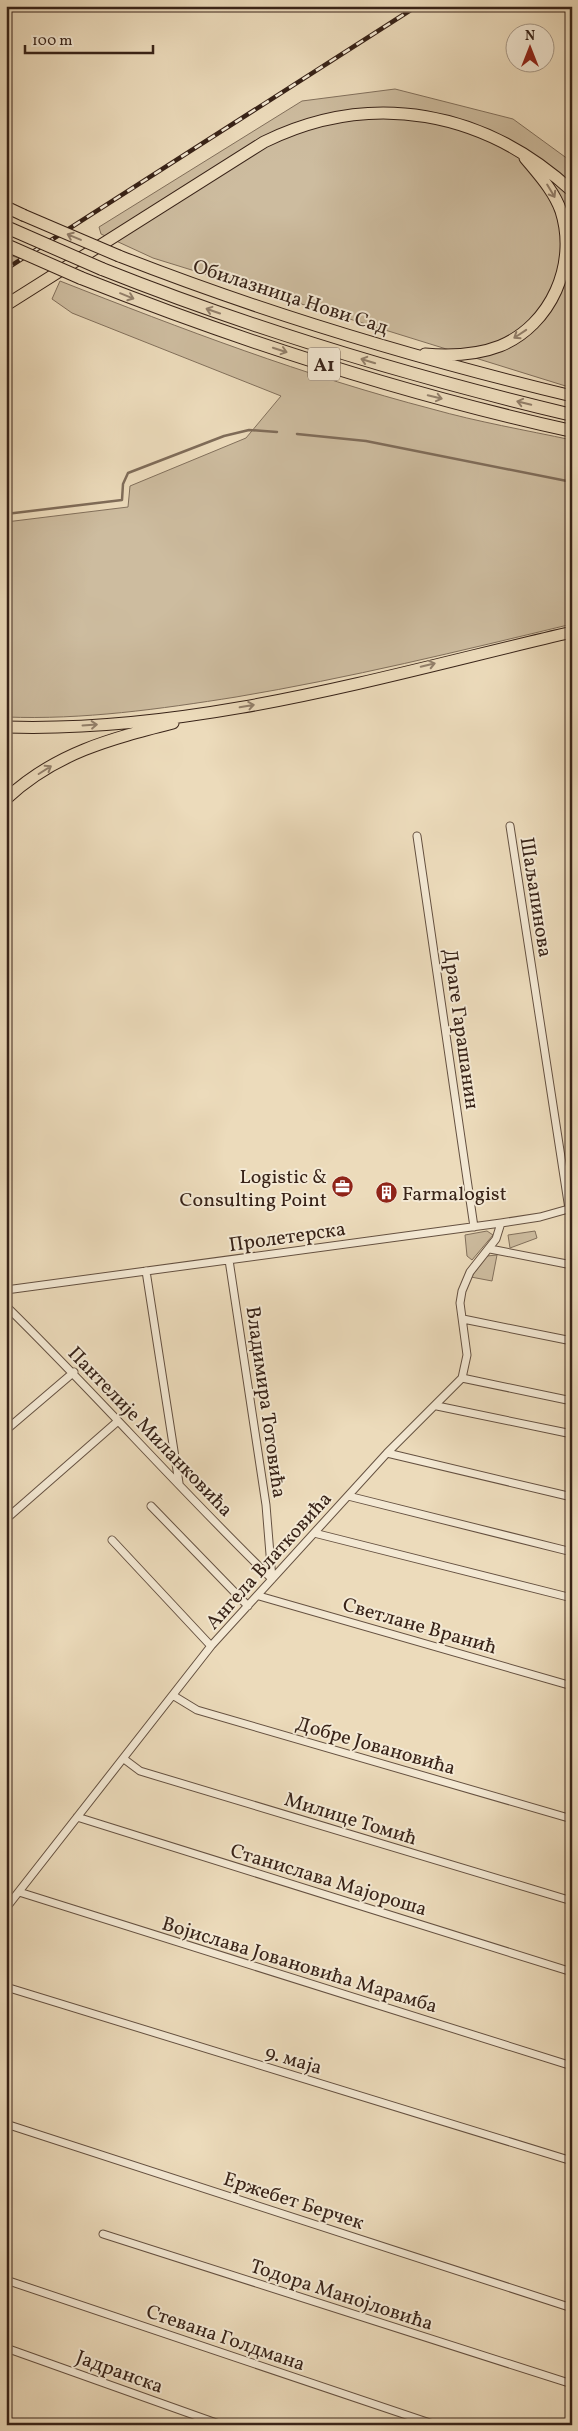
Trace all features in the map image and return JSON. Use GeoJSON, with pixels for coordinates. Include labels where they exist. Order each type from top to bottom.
{"type":"FeatureCollection","features":[{"type":"Feature","properties":{"kind":"highway","name":"A1"},"geometry":{"type":"LineString","coordinates":[[6,227],[172,297],[424,378],[572,415]]}},
{"type":"Feature","properties":{"kind":"highway","name":"A1"},"geometry":{"type":"LineString","coordinates":[[6,245],[81,278],[212,328],[420,394],[572,431]]}},
{"type":"Feature","properties":{"kind":"main road"},"geometry":{"type":"LineString","coordinates":[[6,305],[225,165],[278,136],[316,122],[365,113],[404,113],[432,117],[477,130],[521,153],[542,165],[572,191]]}},
{"type":"Feature","properties":{"kind":"main road"},"geometry":{"type":"LineString","coordinates":[[405,353],[468,354],[495,348],[525,331],[552,302],[561,283],[565,266],[567,248],[565,224],[552,192],[521,153]]}},
{"type":"Feature","properties":{"kind":"main road","name":"Обилазница Нови Сад"},"geometry":{"type":"LineString","coordinates":[[6,207],[119,256],[231,298],[405,353],[572,396]]}},
{"type":"Feature","properties":{"kind":"main road"},"geometry":{"type":"LineString","coordinates":[[6,727],[78,726],[199,714],[319,692],[572,632]]}},
{"type":"Feature","properties":{"kind":"main road"},"geometry":{"type":"LineString","coordinates":[[6,799],[44,771],[81,750],[117,737],[172,724],[199,714]]}},
{"type":"Feature","properties":{"kind":"street","name":"Шаљапинова"},"geometry":{"type":"LineString","coordinates":[[510,826],[570,1209]]}},
{"type":"Feature","properties":{"kind":"street","name":"Драге Гарашанин"},"geometry":{"type":"LineString","coordinates":[[417,836],[474,1227]]}},
{"type":"Feature","properties":{"kind":"street","name":"Пролетерска"},"geometry":{"type":"LineString","coordinates":[[6,1290],[474,1227],[570,1209]]}},
{"type":"Feature","properties":{"kind":"street"},"geometry":{"type":"LineString","coordinates":[[501,1223],[499,1232],[490,1249],[470,1272],[462,1291],[460,1303],[467,1355],[462,1378],[572,1401]]}},
{"type":"Feature","properties":{"kind":"street"},"geometry":{"type":"LineString","coordinates":[[490,1249],[572,1265]]}},
{"type":"Feature","properties":{"kind":"street","name":"Владимира Тотовића"},"geometry":{"type":"LineString","coordinates":[[229,1260],[266,1505],[272,1579]]}},
{"type":"Feature","properties":{"kind":"street"},"geometry":{"type":"LineString","coordinates":[[146,1271],[179,1483]]}},
{"type":"Feature","properties":{"kind":"street","name":"Пантелије Миланковића"},"geometry":{"type":"LineString","coordinates":[[6,1306],[74,1372],[118,1422],[272,1579]]}},
{"type":"Feature","properties":{"kind":"street"},"geometry":{"type":"LineString","coordinates":[[463,1319],[572,1341]]}},
{"type":"Feature","properties":{"kind":"street"},"geometry":{"type":"LineString","coordinates":[[6,1430],[74,1372]]}},
{"type":"Feature","properties":{"kind":"street","name":"Ангела Влатковића"},"geometry":{"type":"LineString","coordinates":[[6,1908],[174,1696],[211,1646],[259,1596],[272,1579],[387,1453],[462,1378]]}},
{"type":"Feature","properties":{"kind":"street"},"geometry":{"type":"LineString","coordinates":[[436,1406],[572,1434]]}},
{"type":"Feature","properties":{"kind":"street"},"geometry":{"type":"LineString","coordinates":[[6,1519],[118,1422]]}},
{"type":"Feature","properties":{"kind":"street"},"geometry":{"type":"LineString","coordinates":[[387,1453],[572,1497]]}},
{"type":"Feature","properties":{"kind":"street"},"geometry":{"type":"LineString","coordinates":[[348,1496],[572,1552]]}},
{"type":"Feature","properties":{"kind":"street"},"geometry":{"type":"LineString","coordinates":[[152,1506],[248,1606]]}},
{"type":"Feature","properties":{"kind":"street"},"geometry":{"type":"LineString","coordinates":[[314,1533],[572,1598]]}},
{"type":"Feature","properties":{"kind":"street"},"geometry":{"type":"LineString","coordinates":[[112,1540],[211,1646]]}},
{"type":"Feature","properties":{"kind":"street","name":"Светлане Вранић"},"geometry":{"type":"LineString","coordinates":[[259,1596],[572,1686]]}},
{"type":"Feature","properties":{"kind":"street","name":"Добре Јовановића"},"geometry":{"type":"LineString","coordinates":[[174,1696],[197,1710],[572,1819]]}},
{"type":"Feature","properties":{"kind":"street","name":"Милице Томић"},"geometry":{"type":"LineString","coordinates":[[124,1759],[140,1771],[572,1901]]}},
{"type":"Feature","properties":{"kind":"street","name":"Станислава Мајороша"},"geometry":{"type":"LineString","coordinates":[[77,1817],[572,1972]]}},
{"type":"Feature","properties":{"kind":"street","name":"Војислава Јовановића Марамба"},"geometry":{"type":"LineString","coordinates":[[19,1892],[572,2066]]}},
{"type":"Feature","properties":{"kind":"street","name":"9. маја"},"geometry":{"type":"LineString","coordinates":[[6,1987],[572,2161]]}},
{"type":"Feature","properties":{"kind":"street","name":"Ержебет Берчек"},"geometry":{"type":"LineString","coordinates":[[6,2124],[572,2308]]}},
{"type":"Feature","properties":{"kind":"street","name":"Тодора Манојловића"},"geometry":{"type":"LineString","coordinates":[[103,2234],[572,2384]]}},
{"type":"Feature","properties":{"kind":"street","name":"Стевана Голдмана"},"geometry":{"type":"LineString","coordinates":[[6,2280],[436,2425]]}},
{"type":"Feature","properties":{"kind":"street","name":"Јадранска"},"geometry":{"type":"LineString","coordinates":[[6,2348],[222,2425]]}},
{"type":"Feature","properties":{"kind":"shaded area"},"geometry":{"type":"Polygon","coordinates":[[[395,89],[513,119],[572,162],[572,388],[153,258],[101,234],[99,227],[302,101],[395,89]]]}},
{"type":"Feature","properties":{"kind":"shaded area"},"geometry":{"type":"Polygon","coordinates":[[[6,254],[22,259],[6,269],[6,254]]]}},
{"type":"Feature","properties":{"kind":"shaded area"},"geometry":{"type":"Polygon","coordinates":[[[60,281],[198,334],[337,382],[449,414],[572,440],[572,624],[362,673],[236,697],[93,715],[6,717],[6,522],[128,507],[130,486],[246,438],[281,396],[72,313],[52,299],[60,281]]]}},
{"type":"Feature","properties":{"kind":"shaded area"},"geometry":{"type":"Polygon","coordinates":[[[487,1231],[493,1235],[472,1260],[467,1256],[465,1235],[487,1231]]]}},
{"type":"Feature","properties":{"kind":"shaded area"},"geometry":{"type":"Polygon","coordinates":[[[535,1231],[537,1238],[510,1248],[508,1235],[535,1231]]]}},
{"type":"Feature","properties":{"kind":"shaded area"},"geometry":{"type":"Polygon","coordinates":[[[497,1255],[492,1281],[471,1277],[487,1256],[497,1255]]]}},
{"type":"Feature","properties":{"kind":"waterway"},"geometry":{"type":"LineString","coordinates":[[6,514],[122,500],[123,484],[128,473],[224,436],[249,430],[277,432]]}},
{"type":"Feature","properties":{"kind":"waterway"},"geometry":{"type":"LineString","coordinates":[[297,434],[366,441],[572,482]]}},
{"type":"Feature","properties":{"kind":"railway"},"geometry":{"type":"LineString","coordinates":[[6,269],[417,6]]}},
{"type":"Feature","properties":{"kind":"place","name":"Logistic & Consulting Point"},"geometry":{"type":"Point","coordinates":[343,1187]}},
{"type":"Feature","properties":{"kind":"place","name":"Farmalogist"},"geometry":{"type":"Point","coordinates":[386,1193]}}]}
